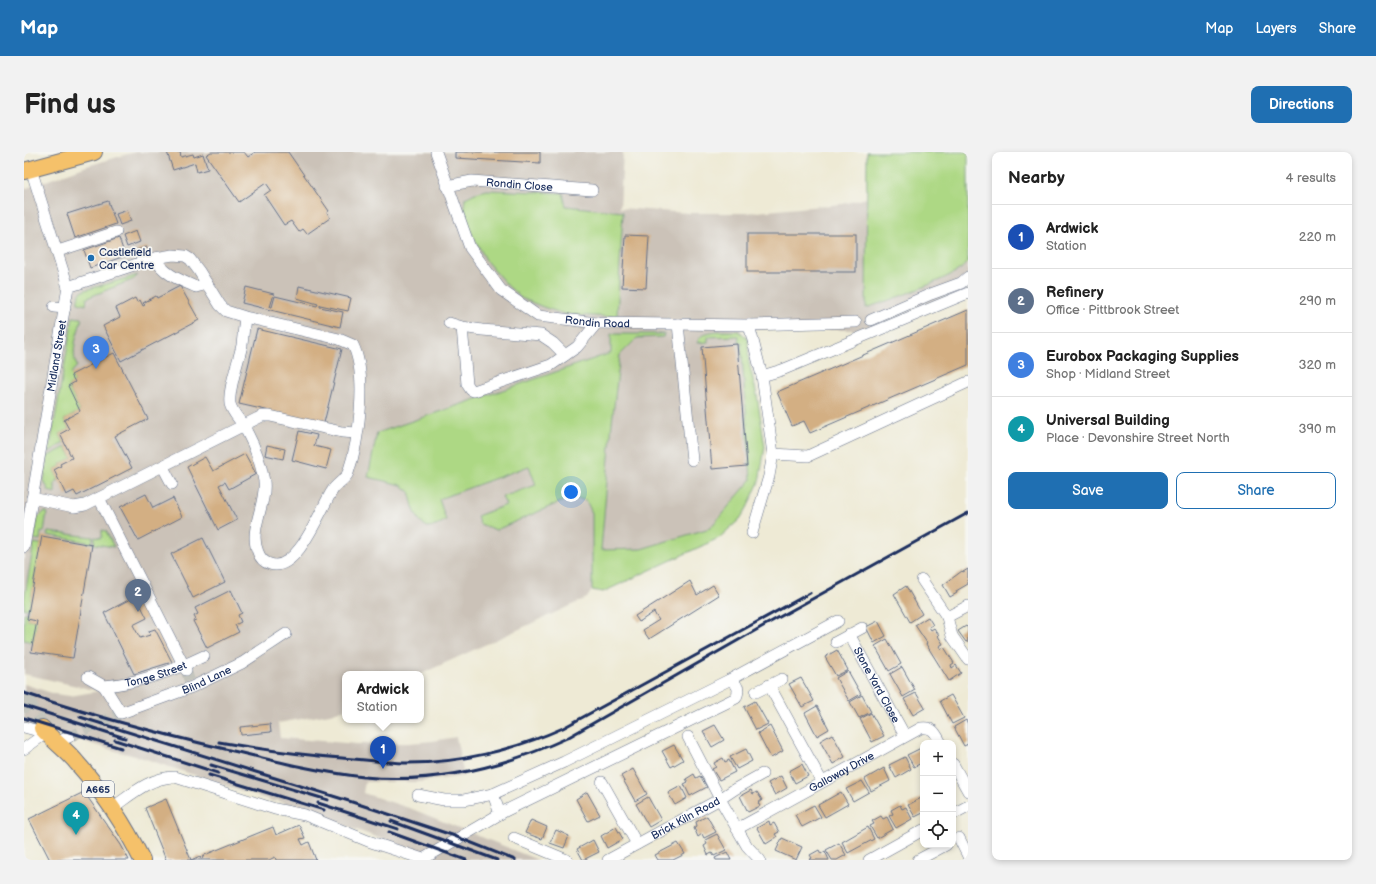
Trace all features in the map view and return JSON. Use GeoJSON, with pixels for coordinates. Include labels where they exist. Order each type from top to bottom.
{"type":"FeatureCollection","features":[{"type":"Feature","properties":{"kind":"highway"},"geometry":{"type":"LineString","coordinates":[[28,170],[75,155],[94,152]]}},
{"type":"Feature","properties":{"kind":"highway","name":"A665"},"geometry":{"type":"LineString","coordinates":[[44,731],[64,741],[76,762],[112,808],[132,839],[142,860]]}},
{"type":"Feature","properties":{"kind":"street","name":"Rondin Road"},"geometry":{"type":"LineString","coordinates":[[436,152],[470,248],[501,290],[538,316],[597,323],[749,325],[856,322]]}},
{"type":"Feature","properties":{"kind":"street","name":"Midland Street"},"geometry":{"type":"LineString","coordinates":[[24,547],[60,308],[68,287],[58,251],[28,170]]}},
{"type":"Feature","properties":{"kind":"street","name":"Rondin Close"},"geometry":{"type":"LineString","coordinates":[[447,186],[472,181],[592,190]]}},
{"type":"Feature","properties":{"kind":"street"},"geometry":{"type":"LineString","coordinates":[[58,251],[116,232]]}},
{"type":"Feature","properties":{"kind":"street"},"geometry":{"type":"LineString","coordinates":[[68,287],[155,258],[173,255],[185,256],[190,259],[220,305],[226,311],[245,318],[339,339],[353,345],[358,355],[360,373],[360,411],[357,434],[347,474],[333,489],[308,537],[294,555],[282,564],[273,566],[264,562],[258,552],[255,542],[264,486],[259,458],[247,431],[237,418],[230,404],[230,394],[242,344],[245,318]]}},
{"type":"Feature","properties":{"kind":"street"},"geometry":{"type":"LineString","coordinates":[[155,258],[165,272],[196,287],[207,284]]}},
{"type":"Feature","properties":{"kind":"street"},"geometry":{"type":"LineString","coordinates":[[871,320],[931,294],[961,283],[968,277]]}},
{"type":"Feature","properties":{"kind":"street"},"geometry":{"type":"LineString","coordinates":[[762,376],[790,367],[968,293]]}},
{"type":"Feature","properties":{"kind":"street"},"geometry":{"type":"LineString","coordinates":[[449,323],[462,327],[482,330],[541,335],[553,343],[565,356]]}},
{"type":"Feature","properties":{"kind":"street"},"geometry":{"type":"LineString","coordinates":[[462,327],[467,384],[471,390],[474,391],[551,365],[577,346],[597,323]]}},
{"type":"Feature","properties":{"kind":"street"},"geometry":{"type":"LineString","coordinates":[[678,324],[692,460]]}},
{"type":"Feature","properties":{"kind":"street"},"geometry":{"type":"LineString","coordinates":[[749,325],[762,376],[773,454],[769,476],[752,533]]}},
{"type":"Feature","properties":{"kind":"street"},"geometry":{"type":"LineString","coordinates":[[773,454],[808,456],[968,382]]}},
{"type":"Feature","properties":{"kind":"street"},"geometry":{"type":"LineString","coordinates":[[32,498],[74,507],[85,506],[262,416],[270,416],[357,434]]}},
{"type":"Feature","properties":{"kind":"street"},"geometry":{"type":"LineString","coordinates":[[163,467],[172,484]]}},
{"type":"Feature","properties":{"kind":"street"},"geometry":{"type":"LineString","coordinates":[[99,498],[185,668]]}},
{"type":"Feature","properties":{"kind":"street"},"geometry":{"type":"LineString","coordinates":[[922,580],[947,617],[952,636],[968,659]]}},
{"type":"Feature","properties":{"kind":"street"},"geometry":{"type":"LineString","coordinates":[[947,617],[968,606]]}},
{"type":"Feature","properties":{"kind":"street"},"geometry":{"type":"LineString","coordinates":[[418,796],[444,800],[464,800],[493,794],[564,762],[729,680],[838,620]]}},
{"type":"Feature","properties":{"kind":"street"},"geometry":{"type":"LineString","coordinates":[[836,642],[862,628]]}},
{"type":"Feature","properties":{"kind":"street","name":"Blind Lane"},"geometry":{"type":"LineString","coordinates":[[104,686],[121,713],[242,663],[286,634]]}},
{"type":"Feature","properties":{"kind":"street","name":"Stone Yard Close"},"geometry":{"type":"LineString","coordinates":[[849,634],[905,736]]}},
{"type":"Feature","properties":{"kind":"street","name":"Tonge Street"},"geometry":{"type":"LineString","coordinates":[[104,686],[137,680],[185,668],[204,656]]}},
{"type":"Feature","properties":{"kind":"street"},"geometry":{"type":"LineString","coordinates":[[88,677],[104,686]]}},
{"type":"Feature","properties":{"kind":"street"},"geometry":{"type":"LineString","coordinates":[[756,692],[782,678]]}},
{"type":"Feature","properties":{"kind":"street"},"geometry":{"type":"LineString","coordinates":[[112,808],[144,785],[160,778],[174,777],[275,809],[305,815],[368,840],[425,859],[500,814],[736,698],[738,687],[735,683],[729,680]]}},
{"type":"Feature","properties":{"kind":"street"},"geometry":{"type":"LineString","coordinates":[[769,685],[822,782]]}},
{"type":"Feature","properties":{"kind":"street"},"geometry":{"type":"LineString","coordinates":[[24,727],[44,731]]}},
{"type":"Feature","properties":{"kind":"street","name":"Galloway Drive"},"geometry":{"type":"LineString","coordinates":[[737,829],[921,728],[929,728],[934,731],[939,740]]}},
{"type":"Feature","properties":{"kind":"street"},"geometry":{"type":"LineString","coordinates":[[24,749],[44,731]]}},
{"type":"Feature","properties":{"kind":"street"},"geometry":{"type":"LineString","coordinates":[[688,737],[720,799],[762,774]]}},
{"type":"Feature","properties":{"kind":"street"},"geometry":{"type":"LineString","coordinates":[[956,769],[968,791]]}},
{"type":"Feature","properties":{"kind":"street"},"geometry":{"type":"LineString","coordinates":[[602,782],[637,844]]}},
{"type":"Feature","properties":{"kind":"street"},"geometry":{"type":"LineString","coordinates":[[493,794],[500,814]]}},
{"type":"Feature","properties":{"kind":"street","name":"Brick Kiln Road"},"geometry":{"type":"LineString","coordinates":[[608,860],[720,799],[747,846],[758,860]]}},
{"type":"Feature","properties":{"kind":"street"},"geometry":{"type":"LineString","coordinates":[[956,812],[968,806]]}},
{"type":"Feature","properties":{"kind":"street"},"geometry":{"type":"LineString","coordinates":[[869,860],[920,832]]}},
{"type":"Feature","properties":{"kind":"street"},"geometry":{"type":"LineString","coordinates":[[960,837],[968,856]]}},
{"type":"Feature","properties":{"kind":"street"},"geometry":{"type":"LineString","coordinates":[[514,838],[567,860]]}},
{"type":"Feature","properties":{"kind":"street"},"geometry":{"type":"LineString","coordinates":[[918,860],[940,848]]}},
{"type":"Feature","properties":{"kind":"shaded area"},"geometry":{"type":"Polygon","coordinates":[[[135,152],[623,152],[620,208],[688,213],[745,213],[843,204],[867,198],[867,152],[968,152],[968,287],[860,330],[741,329],[750,381],[758,469],[740,519],[719,538],[603,592],[592,590],[587,598],[424,673],[424,671],[342,671],[342,710],[330,714],[278,723],[280,738],[357,744],[409,743],[456,737],[464,776],[417,782],[365,782],[363,793],[412,809],[538,860],[438,860],[276,800],[275,802],[143,758],[24,723],[24,684],[55,694],[70,696],[99,691],[24,674],[24,189],[87,166],[135,152]]]}},
{"type":"Feature","properties":{"kind":"green space"},"geometry":{"type":"Polygon","coordinates":[[[867,152],[968,152],[968,262],[962,268],[937,281],[866,308],[867,152]]]}},
{"type":"Feature","properties":{"kind":"green space"},"geometry":{"type":"Polygon","coordinates":[[[487,190],[563,193],[566,206],[623,212],[617,317],[567,315],[521,298],[507,285],[487,262],[470,230],[464,207],[465,198],[475,193],[487,190]]]}},
{"type":"Feature","properties":{"kind":"green space"},"geometry":{"type":"Polygon","coordinates":[[[138,275],[134,279],[87,298],[86,305],[78,303],[79,295],[85,290],[138,275]]]}},
{"type":"Feature","properties":{"kind":"green space"},"geometry":{"type":"Polygon","coordinates":[[[73,317],[82,318],[74,348],[77,366],[71,373],[75,382],[68,386],[80,411],[64,420],[69,429],[60,434],[64,443],[49,452],[73,317]]]}},
{"type":"Feature","properties":{"kind":"green space"},"geometry":{"type":"Polygon","coordinates":[[[718,331],[739,331],[748,340],[749,363],[757,395],[765,447],[759,482],[747,508],[740,519],[719,538],[603,592],[592,590],[592,513],[586,500],[570,498],[496,530],[480,524],[477,516],[506,505],[502,497],[536,485],[529,466],[439,499],[446,520],[436,526],[427,527],[419,520],[417,516],[409,491],[401,485],[368,477],[377,433],[611,353],[611,334],[664,334],[663,337],[637,338],[620,355],[612,423],[601,550],[641,549],[710,528],[751,480],[741,342],[738,342],[739,336],[708,337],[708,342],[697,343],[705,334],[718,331]]]}},
{"type":"Feature","properties":{"kind":"green space"},"geometry":{"type":"Polygon","coordinates":[[[66,447],[72,458],[60,464],[61,466],[54,470],[59,480],[55,482],[55,493],[49,491],[44,481],[48,456],[66,447]]]}},
{"type":"Feature","properties":{"kind":"green space"},"geometry":{"type":"Polygon","coordinates":[[[44,512],[47,512],[44,532],[41,532],[40,540],[34,539],[38,518],[44,512]]]}},
{"type":"Feature","properties":{"kind":"green space"},"geometry":{"type":"Polygon","coordinates":[[[102,530],[106,531],[114,547],[94,544],[95,537],[102,538],[102,530]]]}},
{"type":"Feature","properties":{"kind":"green space"},"geometry":{"type":"Polygon","coordinates":[[[48,532],[93,537],[92,543],[47,535],[48,532]]]}},
{"type":"Feature","properties":{"kind":"green space"},"geometry":{"type":"Polygon","coordinates":[[[34,543],[41,544],[29,609],[24,609],[24,600],[34,543]]]}},
{"type":"Feature","properties":{"kind":"green space"},"geometry":{"type":"Polygon","coordinates":[[[24,613],[28,613],[27,619],[37,621],[33,642],[24,640],[24,613]]]}},
{"type":"Feature","properties":{"kind":"building"},"geometry":{"type":"Polygon","coordinates":[[[167,152],[180,152],[181,157],[193,154],[194,157],[203,154],[208,169],[197,172],[195,163],[173,170],[167,152]]]}},
{"type":"Feature","properties":{"kind":"building"},"geometry":{"type":"Polygon","coordinates":[[[211,152],[244,152],[248,157],[255,152],[288,152],[329,211],[327,212],[330,218],[307,234],[303,229],[299,232],[291,221],[284,225],[264,195],[271,190],[266,183],[239,202],[206,155],[211,152]]]}},
{"type":"Feature","properties":{"kind":"building"},"geometry":{"type":"Polygon","coordinates":[[[455,152],[540,152],[540,163],[455,158],[455,152]]]}},
{"type":"Feature","properties":{"kind":"building"},"geometry":{"type":"Polygon","coordinates":[[[108,201],[116,224],[75,238],[67,214],[108,201]]]}},
{"type":"Feature","properties":{"kind":"building"},"geometry":{"type":"Polygon","coordinates":[[[127,210],[131,221],[120,225],[116,214],[127,210]]]}},
{"type":"Feature","properties":{"kind":"building"},"geometry":{"type":"Polygon","coordinates":[[[136,231],[140,242],[127,247],[123,236],[136,231]]]}},
{"type":"Feature","properties":{"kind":"building"},"geometry":{"type":"Polygon","coordinates":[[[747,234],[856,234],[856,272],[747,272],[747,234]]]}},
{"type":"Feature","properties":{"kind":"building"},"geometry":{"type":"Polygon","coordinates":[[[625,235],[649,236],[646,288],[622,287],[625,235]]]}},
{"type":"Feature","properties":{"kind":"building"},"geometry":{"type":"Polygon","coordinates":[[[119,238],[125,256],[90,268],[84,250],[119,238]]]}},
{"type":"Feature","properties":{"kind":"building"},"geometry":{"type":"Polygon","coordinates":[[[147,247],[148,251],[139,255],[137,250],[147,247]]]}},
{"type":"Feature","properties":{"kind":"building"},"geometry":{"type":"Polygon","coordinates":[[[180,286],[199,320],[121,361],[103,326],[120,317],[116,308],[135,298],[137,302],[140,300],[143,306],[145,305],[143,303],[156,296],[157,298],[180,286]]]}},
{"type":"Feature","properties":{"kind":"building"},"geometry":{"type":"Polygon","coordinates":[[[299,286],[351,298],[348,311],[320,305],[320,307],[343,312],[340,327],[242,303],[246,287],[274,294],[270,307],[272,307],[275,296],[317,306],[318,304],[297,298],[299,286]]]}},
{"type":"Feature","properties":{"kind":"building"},"geometry":{"type":"Polygon","coordinates":[[[968,310],[968,365],[810,433],[804,421],[792,426],[777,392],[968,310]]]}},
{"type":"Feature","properties":{"kind":"building"},"geometry":{"type":"Polygon","coordinates":[[[257,329],[342,349],[324,423],[239,404],[257,329]]]}},
{"type":"Feature","properties":{"kind":"building"},"geometry":{"type":"Polygon","coordinates":[[[737,344],[747,466],[712,469],[702,347],[737,344]]]}},
{"type":"Feature","properties":{"kind":"building"},"geometry":{"type":"Polygon","coordinates":[[[114,353],[148,419],[115,436],[132,468],[77,496],[74,491],[66,495],[54,470],[61,466],[60,464],[72,458],[60,434],[69,429],[64,420],[80,411],[68,386],[75,382],[71,375],[114,353]]]}},
{"type":"Feature","properties":{"kind":"building"},"geometry":{"type":"Polygon","coordinates":[[[299,431],[317,435],[314,446],[331,450],[326,469],[292,460],[299,431]]]}},
{"type":"Feature","properties":{"kind":"building"},"geometry":{"type":"Polygon","coordinates":[[[267,445],[285,449],[283,459],[265,455],[267,445]]]}},
{"type":"Feature","properties":{"kind":"building"},"geometry":{"type":"Polygon","coordinates":[[[245,454],[256,474],[229,489],[225,482],[219,485],[237,520],[218,530],[187,467],[205,457],[213,471],[245,454]]]}},
{"type":"Feature","properties":{"kind":"building"},"geometry":{"type":"Polygon","coordinates":[[[146,494],[153,508],[173,498],[182,517],[138,540],[120,507],[146,494]]]}},
{"type":"Feature","properties":{"kind":"building"},"geometry":{"type":"Polygon","coordinates":[[[42,536],[92,545],[73,658],[31,652],[37,621],[27,619],[42,536]]]}},
{"type":"Feature","properties":{"kind":"building"},"geometry":{"type":"Polygon","coordinates":[[[203,538],[225,582],[193,598],[171,554],[203,538]]]}},
{"type":"Feature","properties":{"kind":"building"},"geometry":{"type":"Polygon","coordinates":[[[968,569],[968,584],[956,591],[957,593],[950,597],[943,585],[962,571],[963,572],[968,569]]]}},
{"type":"Feature","properties":{"kind":"building"},"geometry":{"type":"Polygon","coordinates":[[[690,581],[697,595],[713,585],[719,595],[649,639],[643,630],[659,620],[654,612],[639,622],[635,616],[690,581]]]}},
{"type":"Feature","properties":{"kind":"building"},"geometry":{"type":"Polygon","coordinates":[[[906,586],[922,614],[910,622],[894,594],[906,586]]]}},
{"type":"Feature","properties":{"kind":"building"},"geometry":{"type":"Polygon","coordinates":[[[231,590],[242,613],[238,615],[241,622],[235,625],[239,632],[207,648],[193,621],[196,620],[194,616],[198,614],[195,608],[231,590]]]}},
{"type":"Feature","properties":{"kind":"building"},"geometry":{"type":"Polygon","coordinates":[[[136,596],[147,618],[133,625],[140,638],[150,635],[149,631],[155,629],[172,662],[134,674],[104,613],[136,596]]]}},
{"type":"Feature","properties":{"kind":"building"},"geometry":{"type":"Polygon","coordinates":[[[928,617],[933,625],[929,627],[931,630],[934,628],[943,644],[939,646],[941,649],[944,647],[954,663],[951,665],[952,668],[956,665],[961,673],[949,681],[915,625],[928,617]]]}},
{"type":"Feature","properties":{"kind":"building"},"geometry":{"type":"Polygon","coordinates":[[[878,621],[886,636],[874,643],[866,627],[878,621]]]}},
{"type":"Feature","properties":{"kind":"building"},"geometry":{"type":"Polygon","coordinates":[[[966,626],[968,628],[968,641],[966,642],[958,631],[966,626]]]}},
{"type":"Feature","properties":{"kind":"building"},"geometry":{"type":"Polygon","coordinates":[[[887,639],[901,664],[889,671],[875,646],[887,639]]]}},
{"type":"Feature","properties":{"kind":"building"},"geometry":{"type":"Polygon","coordinates":[[[837,650],[848,670],[836,676],[825,657],[837,650]]]}},
{"type":"Feature","properties":{"kind":"building"},"geometry":{"type":"Polygon","coordinates":[[[902,667],[915,690],[903,697],[890,674],[902,667]]]}},
{"type":"Feature","properties":{"kind":"building"},"geometry":{"type":"Polygon","coordinates":[[[848,671],[861,694],[849,701],[836,678],[848,671]]]}},
{"type":"Feature","properties":{"kind":"building"},"geometry":{"type":"Polygon","coordinates":[[[801,678],[814,701],[802,707],[789,684],[801,678]]]}},
{"type":"Feature","properties":{"kind":"building"},"geometry":{"type":"Polygon","coordinates":[[[916,693],[925,708],[913,715],[904,699],[916,693]]]}},
{"type":"Feature","properties":{"kind":"building"},"geometry":{"type":"Polygon","coordinates":[[[862,695],[871,712],[859,718],[850,702],[862,695]]]}},
{"type":"Feature","properties":{"kind":"building"},"geometry":{"type":"Polygon","coordinates":[[[951,695],[964,718],[952,724],[940,701],[951,695]]]}},
{"type":"Feature","properties":{"kind":"building"},"geometry":{"type":"Polygon","coordinates":[[[755,701],[768,724],[756,730],[744,707],[755,701]]]}},
{"type":"Feature","properties":{"kind":"building"},"geometry":{"type":"Polygon","coordinates":[[[817,706],[829,729],[817,736],[805,713],[817,706]]]}},
{"type":"Feature","properties":{"kind":"building"},"geometry":{"type":"Polygon","coordinates":[[[871,713],[884,736],[872,742],[860,719],[871,713]]]}},
{"type":"Feature","properties":{"kind":"building"},"geometry":{"type":"Polygon","coordinates":[[[966,720],[968,724],[968,744],[964,746],[954,727],[966,720]]]}},
{"type":"Feature","properties":{"kind":"building"},"geometry":{"type":"Polygon","coordinates":[[[270,724],[271,732],[241,735],[240,727],[270,724]]]}},
{"type":"Feature","properties":{"kind":"building"},"geometry":{"type":"Polygon","coordinates":[[[715,725],[724,740],[712,747],[703,731],[715,725]]]}},
{"type":"Feature","properties":{"kind":"building"},"geometry":{"type":"Polygon","coordinates":[[[770,726],[783,751],[771,758],[758,733],[770,726]]]}},
{"type":"Feature","properties":{"kind":"building"},"geometry":{"type":"Polygon","coordinates":[[[832,734],[845,757],[833,764],[820,741],[832,734]]]}},
{"type":"Feature","properties":{"kind":"building"},"geometry":{"type":"Polygon","coordinates":[[[674,745],[683,760],[671,767],[662,751],[674,745]]]}},
{"type":"Feature","properties":{"kind":"building"},"geometry":{"type":"Polygon","coordinates":[[[920,748],[920,764],[914,767],[907,755],[920,748]]]}},
{"type":"Feature","properties":{"kind":"building"},"geometry":{"type":"Polygon","coordinates":[[[746,749],[752,761],[737,769],[730,757],[746,749]]]}},
{"type":"Feature","properties":{"kind":"building"},"geometry":{"type":"Polygon","coordinates":[[[905,757],[911,769],[896,778],[889,765],[905,757]]]}},
{"type":"Feature","properties":{"kind":"building"},"geometry":{"type":"Polygon","coordinates":[[[723,758],[725,762],[729,760],[735,772],[719,780],[712,769],[716,767],[714,763],[723,758]]]}},
{"type":"Feature","properties":{"kind":"building"},"geometry":{"type":"Polygon","coordinates":[[[802,764],[808,776],[795,783],[789,771],[802,764]]]}},
{"type":"Feature","properties":{"kind":"building"},"geometry":{"type":"Polygon","coordinates":[[[884,768],[890,781],[871,791],[865,779],[884,768]]]}},
{"type":"Feature","properties":{"kind":"building"},"geometry":{"type":"Polygon","coordinates":[[[633,769],[647,794],[635,801],[621,776],[633,769]]]}},
{"type":"Feature","properties":{"kind":"building"},"geometry":{"type":"Polygon","coordinates":[[[694,774],[696,778],[700,776],[707,787],[690,796],[684,784],[688,782],[686,779],[694,774]]]}},
{"type":"Feature","properties":{"kind":"building"},"geometry":{"type":"Polygon","coordinates":[[[781,776],[787,788],[775,795],[768,783],[781,776]]]}},
{"type":"Feature","properties":{"kind":"building"},"geometry":{"type":"Polygon","coordinates":[[[862,781],[869,792],[853,801],[846,789],[862,781]]]}},
{"type":"Feature","properties":{"kind":"building"},"geometry":{"type":"Polygon","coordinates":[[[681,786],[687,798],[675,805],[668,793],[681,786]]]}},
{"type":"Feature","properties":{"kind":"building"},"geometry":{"type":"Polygon","coordinates":[[[751,790],[753,794],[757,792],[762,800],[758,803],[760,806],[748,812],[740,796],[751,790]]]}},
{"type":"Feature","properties":{"kind":"building"},"geometry":{"type":"Polygon","coordinates":[[[84,792],[121,845],[129,860],[50,860],[29,819],[84,792]]]}},
{"type":"Feature","properties":{"kind":"building"},"geometry":{"type":"Polygon","coordinates":[[[587,792],[600,815],[588,821],[576,799],[587,792]]]}},
{"type":"Feature","properties":{"kind":"building"},"geometry":{"type":"Polygon","coordinates":[[[841,792],[848,804],[825,817],[818,805],[841,792]]]}},
{"type":"Feature","properties":{"kind":"building"},"geometry":{"type":"Polygon","coordinates":[[[648,797],[661,820],[649,827],[636,804],[648,797]]]}},
{"type":"Feature","properties":{"kind":"building"},"geometry":{"type":"Polygon","coordinates":[[[166,799],[191,860],[166,860],[145,808],[166,799]]]}},
{"type":"Feature","properties":{"kind":"building"},"geometry":{"type":"Polygon","coordinates":[[[920,799],[920,814],[915,817],[908,805],[920,799]]]}},
{"type":"Feature","properties":{"kind":"building"},"geometry":{"type":"Polygon","coordinates":[[[814,805],[821,817],[802,827],[795,815],[814,805]]]}},
{"type":"Feature","properties":{"kind":"building"},"geometry":{"type":"Polygon","coordinates":[[[900,805],[902,809],[906,807],[912,819],[896,828],[889,816],[893,814],[891,810],[900,805]]]}},
{"type":"Feature","properties":{"kind":"building"},"geometry":{"type":"Polygon","coordinates":[[[707,816],[716,832],[704,838],[702,834],[698,837],[694,828],[697,826],[696,822],[707,816]]]}},
{"type":"Feature","properties":{"kind":"building"},"geometry":{"type":"Polygon","coordinates":[[[881,816],[883,819],[887,817],[893,829],[877,838],[870,826],[874,824],[872,821],[881,816]]]}},
{"type":"Feature","properties":{"kind":"building"},"geometry":{"type":"Polygon","coordinates":[[[531,820],[547,827],[542,839],[525,833],[531,820]]]}},
{"type":"Feature","properties":{"kind":"building"},"geometry":{"type":"Polygon","coordinates":[[[769,821],[770,825],[774,823],[779,832],[775,834],[777,837],[766,844],[757,828],[769,821]]]}},
{"type":"Feature","properties":{"kind":"building"},"geometry":{"type":"Polygon","coordinates":[[[299,825],[305,838],[300,839],[303,845],[309,842],[316,860],[276,860],[275,857],[269,860],[191,860],[200,856],[201,859],[203,858],[202,856],[273,827],[276,835],[299,825]]]}},
{"type":"Feature","properties":{"kind":"building"},"geometry":{"type":"Polygon","coordinates":[[[616,827],[623,839],[607,848],[601,836],[616,827]]]}},
{"type":"Feature","properties":{"kind":"building"},"geometry":{"type":"Polygon","coordinates":[[[868,827],[874,839],[848,853],[842,842],[868,827]]]}},
{"type":"Feature","properties":{"kind":"building"},"geometry":{"type":"Polygon","coordinates":[[[556,830],[569,836],[564,848],[550,843],[556,830]]]}},
{"type":"Feature","properties":{"kind":"building"},"geometry":{"type":"Polygon","coordinates":[[[717,834],[726,850],[714,856],[712,853],[708,855],[704,846],[707,844],[705,840],[717,834]]]}},
{"type":"Feature","properties":{"kind":"building"},"geometry":{"type":"Polygon","coordinates":[[[782,838],[802,847],[796,860],[776,851],[782,838]]]}},
{"type":"Feature","properties":{"kind":"building"},"geometry":{"type":"Polygon","coordinates":[[[593,840],[599,852],[583,860],[577,849],[593,840]]]}},
{"type":"Feature","properties":{"kind":"building"},"geometry":{"type":"Polygon","coordinates":[[[678,843],[685,854],[673,860],[658,860],[655,855],[678,843]]]}},
{"type":"Feature","properties":{"kind":"building"},"geometry":{"type":"Polygon","coordinates":[[[839,843],[846,855],[837,860],[832,860],[826,850],[839,843]]]}},
{"type":"Feature","properties":{"kind":"building"},"geometry":{"type":"Polygon","coordinates":[[[819,850],[821,854],[825,851],[829,860],[809,860],[812,858],[810,855],[819,850]]]}},
{"type":"Feature","properties":{"kind":"building"},"geometry":{"type":"Polygon","coordinates":[[[727,852],[731,860],[716,860],[715,858],[727,852]]]}},
{"type":"Feature","properties":{"kind":"tunnel"},"geometry":{"type":"LineString","coordinates":[[186,670],[190,682]]}},
{"type":"Feature","properties":{"kind":"tunnel"},"geometry":{"type":"LineString","coordinates":[[24,696],[42,728]]}},
{"type":"Feature","properties":{"kind":"tunnel"},"geometry":{"type":"LineString","coordinates":[[69,737],[121,713]]}},
{"type":"Feature","properties":{"kind":"railway"},"geometry":{"type":"LineString","coordinates":[[24,693],[149,730],[311,769],[364,777],[390,779],[416,778],[468,771],[519,757],[567,738],[765,625],[968,513]]}},
{"type":"Feature","properties":{"kind":"railway"},"geometry":{"type":"LineString","coordinates":[[219,742],[327,757],[403,763],[444,761],[505,749],[563,728],[810,593]]}},
{"type":"Feature","properties":{"kind":"railway"},"geometry":{"type":"LineString","coordinates":[[24,706],[125,738]]}},
{"type":"Feature","properties":{"kind":"railway"},"geometry":{"type":"LineString","coordinates":[[80,717],[352,802],[452,835],[515,860]]}},
{"type":"Feature","properties":{"kind":"railway"},"geometry":{"type":"LineString","coordinates":[[24,718],[121,748]]}},
{"type":"Feature","properties":{"kind":"railway"},"geometry":{"type":"LineString","coordinates":[[115,740],[218,773]]}},
{"type":"Feature","properties":{"kind":"railway"},"geometry":{"type":"LineString","coordinates":[[211,765],[328,800]]}},
{"type":"Feature","properties":{"kind":"railway"},"geometry":{"type":"LineString","coordinates":[[209,775],[324,810]]}},
{"type":"Feature","properties":{"kind":"railway"},"geometry":{"type":"LineString","coordinates":[[318,803],[398,829]]}},
{"type":"Feature","properties":{"kind":"railway"},"geometry":{"type":"LineString","coordinates":[[391,821],[497,860]]}},
{"type":"Feature","properties":{"kind":"railway"},"geometry":{"type":"LineString","coordinates":[[389,832],[466,860]]}},
{"type":"Feature","properties":{"kind":"place","name":"Castlefield Car Centre"},"geometry":{"type":"Point","coordinates":[91,258]}},
{"type":"Feature","properties":{"kind":"place","name":"Eurobox Packaging Supplies"},"geometry":{"type":"Point","coordinates":[96,369]}},
{"type":"Feature","properties":{"kind":"place","name":"Refinery"},"geometry":{"type":"Point","coordinates":[138,612]}},
{"type":"Feature","properties":{"kind":"place","name":"Ardwick"},"geometry":{"type":"Point","coordinates":[383,769]}},
{"type":"Feature","properties":{"kind":"place","name":"Universal Building"},"geometry":{"type":"Point","coordinates":[76,835]}}]}
